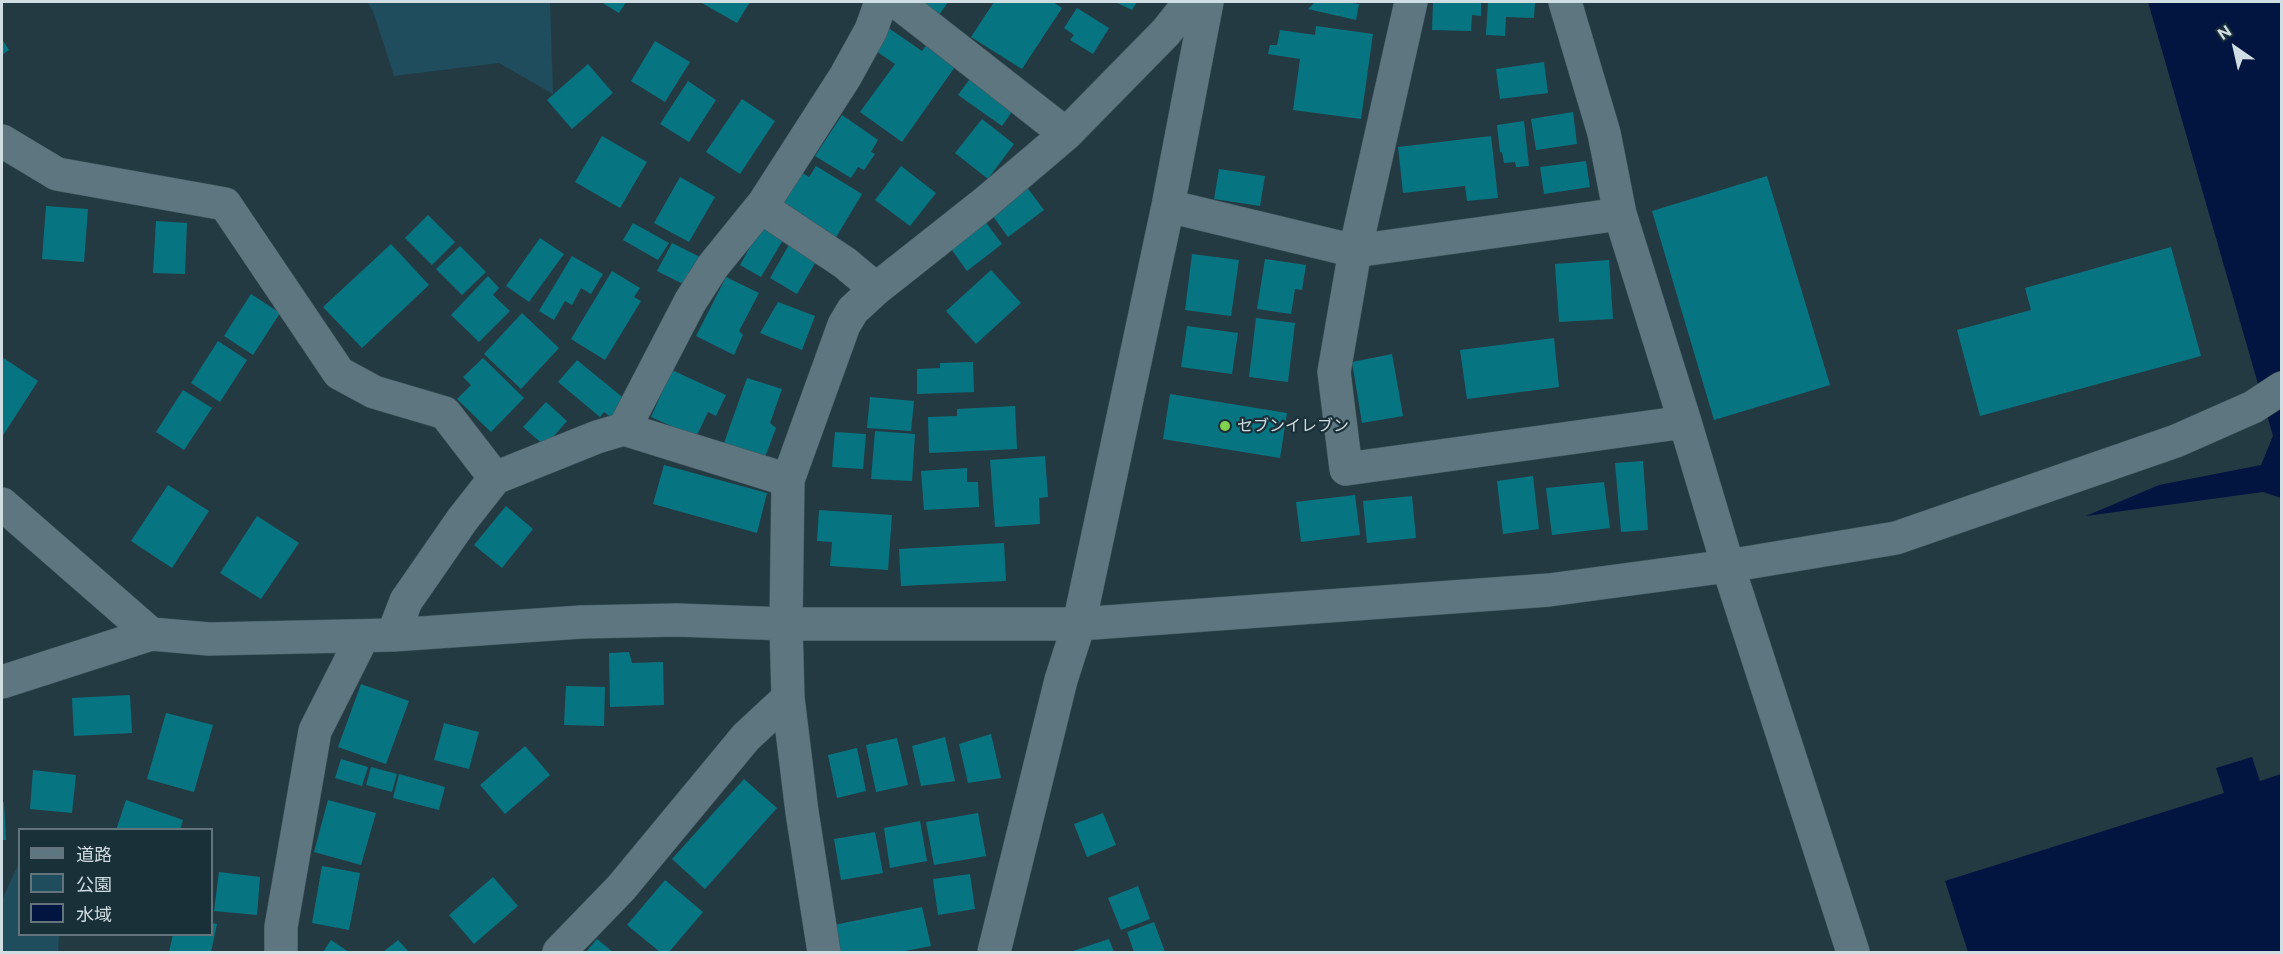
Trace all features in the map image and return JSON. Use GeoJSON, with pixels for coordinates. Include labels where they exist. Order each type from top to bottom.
{"type":"FeatureCollection","features":[{"type":"Feature","properties":{"kind":"street"},"geometry":{"type":"LineString","coordinates":[[624,429],[695,294],[713,266],[761,207],[845,77],[871,30],[881,2]]}},
{"type":"Feature","properties":{"kind":"street"},"geometry":{"type":"LineString","coordinates":[[897,2],[1066,134]]}},
{"type":"Feature","properties":{"kind":"street"},"geometry":{"type":"LineString","coordinates":[[824,952],[802,812],[788,698],[786,624],[788,480],[844,325],[853,310],[876,289],[986,202],[1066,134],[1166,32],[1190,2]]}},
{"type":"Feature","properties":{"kind":"street"},"geometry":{"type":"LineString","coordinates":[[994,952],[1061,681],[1079,624],[1168,206],[1207,2]]}},
{"type":"Feature","properties":{"kind":"street"},"geometry":{"type":"LineString","coordinates":[[1411,2],[1355,250],[1334,372],[1346,469],[1685,422]]}},
{"type":"Feature","properties":{"kind":"street"},"geometry":{"type":"LineString","coordinates":[[1565,2],[1604,133],[1620,214],[1728,566],[1853,952]]}},
{"type":"Feature","properties":{"kind":"street"},"geometry":{"type":"LineString","coordinates":[[2,141],[57,174],[225,204],[339,373],[374,393],[445,413],[495,478]]}},
{"type":"Feature","properties":{"kind":"street"},"geometry":{"type":"LineString","coordinates":[[1168,206],[1355,250],[1620,214]]}},
{"type":"Feature","properties":{"kind":"street"},"geometry":{"type":"LineString","coordinates":[[761,207],[845,263],[876,289]]}},
{"type":"Feature","properties":{"kind":"street"},"geometry":{"type":"LineString","coordinates":[[2,682],[151,634],[208,639],[378,636],[581,622],[677,620],[786,624],[1079,624],[1549,590],[1728,566],[1896,538],[2176,441],[2253,407],[2282,388]]}},
{"type":"Feature","properties":{"kind":"street"},"geometry":{"type":"LineString","coordinates":[[280,952],[280,927],[315,731],[378,636],[495,478],[597,437],[624,429],[788,480]]}},
{"type":"Feature","properties":{"kind":"street"},"geometry":{"type":"LineString","coordinates":[[2,504],[151,634]]}},
{"type":"Feature","properties":{"kind":"street"},"geometry":{"type":"LineString","coordinates":[[559,952],[621,888],[746,737],[788,698]]}},
{"type":"Feature","properties":{"kind":"green space"},"geometry":{"type":"Polygon","coordinates":[[[367,2],[550,2],[553,94],[499,63],[394,76],[373,11],[367,2]]]}},
{"type":"Feature","properties":{"kind":"green space"},"geometry":{"type":"Polygon","coordinates":[[[18,865],[18,936],[59,936],[58,952],[2,952],[2,900],[18,865]]]}},
{"type":"Feature","properties":{"kind":"water"},"geometry":{"type":"Polygon","coordinates":[[[2148,2],[2281,2],[2281,498],[2263,492],[2086,516],[2159,485],[2261,465],[2273,436],[2148,2]]]}},
{"type":"Feature","properties":{"kind":"water"},"geometry":{"type":"Polygon","coordinates":[[[2252,757],[2260,781],[2281,774],[2281,952],[1968,952],[1945,881],[2224,793],[2216,768],[2252,757]]]}},
{"type":"Feature","properties":{"kind":"building"},"geometry":{"type":"Polygon","coordinates":[[[601,2],[626,2],[619,13],[601,2]]]}},
{"type":"Feature","properties":{"kind":"building"},"geometry":{"type":"Polygon","coordinates":[[[700,2],[750,2],[737,23],[700,2]]]}},
{"type":"Feature","properties":{"kind":"building"},"geometry":{"type":"Polygon","coordinates":[[[912,2],[948,2],[937,18],[912,2]]]}},
{"type":"Feature","properties":{"kind":"building"},"geometry":{"type":"Polygon","coordinates":[[[994,2],[1053,2],[1062,8],[1022,69],[971,37],[994,2]]]}},
{"type":"Feature","properties":{"kind":"building"},"geometry":{"type":"Polygon","coordinates":[[[1115,2],[1137,2],[1132,10],[1115,2]]]}},
{"type":"Feature","properties":{"kind":"building"},"geometry":{"type":"Polygon","coordinates":[[[1315,2],[1359,4],[1356,20],[1308,9],[1315,2]]]}},
{"type":"Feature","properties":{"kind":"building"},"geometry":{"type":"Polygon","coordinates":[[[1433,2],[1481,2],[1481,16],[1472,15],[1471,31],[1432,30],[1433,2]]]}},
{"type":"Feature","properties":{"kind":"building"},"geometry":{"type":"Polygon","coordinates":[[[1488,2],[1535,2],[1534,18],[1506,17],[1505,36],[1486,35],[1488,2]]]}},
{"type":"Feature","properties":{"kind":"building"},"geometry":{"type":"Polygon","coordinates":[[[1077,8],[1109,28],[1093,54],[1070,40],[1074,35],[1064,28],[1077,8]]]}},
{"type":"Feature","properties":{"kind":"building"},"geometry":{"type":"Polygon","coordinates":[[[1316,26],[1373,34],[1361,119],[1293,110],[1300,59],[1268,54],[1270,45],[1277,45],[1280,30],[1315,35],[1316,26]]]}},
{"type":"Feature","properties":{"kind":"building"},"geometry":{"type":"Polygon","coordinates":[[[887,27],[922,51],[927,44],[957,64],[902,142],[860,112],[895,64],[873,49],[887,27]]]}},
{"type":"Feature","properties":{"kind":"building"},"geometry":{"type":"Polygon","coordinates":[[[2,39],[9,50],[2,55],[2,39]]]}},
{"type":"Feature","properties":{"kind":"building"},"geometry":{"type":"Polygon","coordinates":[[[655,41],[690,62],[665,102],[631,81],[655,41]]]}},
{"type":"Feature","properties":{"kind":"building"},"geometry":{"type":"Polygon","coordinates":[[[1544,62],[1548,93],[1500,99],[1496,69],[1544,62]]]}},
{"type":"Feature","properties":{"kind":"building"},"geometry":{"type":"Polygon","coordinates":[[[588,64],[613,93],[572,129],[547,100],[588,64]]]}},
{"type":"Feature","properties":{"kind":"building"},"geometry":{"type":"Polygon","coordinates":[[[972,76],[1016,106],[1002,126],[958,95],[972,76]]]}},
{"type":"Feature","properties":{"kind":"building"},"geometry":{"type":"Polygon","coordinates":[[[688,81],[716,100],[689,142],[660,124],[688,81]]]}},
{"type":"Feature","properties":{"kind":"building"},"geometry":{"type":"Polygon","coordinates":[[[742,99],[775,121],[740,174],[706,152],[742,99]]]}},
{"type":"Feature","properties":{"kind":"building"},"geometry":{"type":"Polygon","coordinates":[[[1573,112],[1577,144],[1536,150],[1531,119],[1573,112]]]}},
{"type":"Feature","properties":{"kind":"building"},"geometry":{"type":"Polygon","coordinates":[[[842,115],[878,140],[871,152],[875,154],[864,170],[858,167],[851,178],[815,156],[842,115]]]}},
{"type":"Feature","properties":{"kind":"building"},"geometry":{"type":"Polygon","coordinates":[[[982,119],[1014,144],[988,179],[955,153],[982,119]]]}},
{"type":"Feature","properties":{"kind":"building"},"geometry":{"type":"Polygon","coordinates":[[[1524,121],[1529,166],[1516,167],[1515,162],[1504,163],[1502,152],[1500,152],[1497,125],[1524,121]]]}},
{"type":"Feature","properties":{"kind":"building"},"geometry":{"type":"Polygon","coordinates":[[[602,136],[647,162],[620,208],[575,182],[602,136]]]}},
{"type":"Feature","properties":{"kind":"building"},"geometry":{"type":"Polygon","coordinates":[[[1491,136],[1498,198],[1467,201],[1465,186],[1403,193],[1398,147],[1491,136]]]}},
{"type":"Feature","properties":{"kind":"building"},"geometry":{"type":"Polygon","coordinates":[[[1586,161],[1590,187],[1544,194],[1540,167],[1586,161]]]}},
{"type":"Feature","properties":{"kind":"building"},"geometry":{"type":"Polygon","coordinates":[[[816,166],[862,194],[835,239],[778,205],[799,171],[809,177],[816,166]]]}},
{"type":"Feature","properties":{"kind":"building"},"geometry":{"type":"Polygon","coordinates":[[[901,166],[936,193],[910,226],[875,200],[901,166]]]}},
{"type":"Feature","properties":{"kind":"building"},"geometry":{"type":"Polygon","coordinates":[[[1219,169],[1265,176],[1260,206],[1214,199],[1219,169]]]}},
{"type":"Feature","properties":{"kind":"building"},"geometry":{"type":"Polygon","coordinates":[[[1767,176],[1830,385],[1714,420],[1652,211],[1767,176]]]}},
{"type":"Feature","properties":{"kind":"building"},"geometry":{"type":"Polygon","coordinates":[[[680,177],[715,197],[689,242],[654,223],[680,177]]]}},
{"type":"Feature","properties":{"kind":"building"},"geometry":{"type":"Polygon","coordinates":[[[1026,186],[1044,210],[1008,237],[990,212],[1026,186]]]}},
{"type":"Feature","properties":{"kind":"building"},"geometry":{"type":"Polygon","coordinates":[[[46,206],[88,209],[84,262],[42,259],[46,206]]]}},
{"type":"Feature","properties":{"kind":"building"},"geometry":{"type":"Polygon","coordinates":[[[428,215],[455,242],[432,265],[405,238],[428,215]]]}},
{"type":"Feature","properties":{"kind":"building"},"geometry":{"type":"Polygon","coordinates":[[[984,220],[1002,244],[967,271],[949,246],[984,220]]]}},
{"type":"Feature","properties":{"kind":"building"},"geometry":{"type":"Polygon","coordinates":[[[156,221],[187,223],[185,274],[153,273],[156,221]]]}},
{"type":"Feature","properties":{"kind":"building"},"geometry":{"type":"Polygon","coordinates":[[[764,222],[786,235],[761,277],[740,265],[764,222]]]}},
{"type":"Feature","properties":{"kind":"building"},"geometry":{"type":"Polygon","coordinates":[[[633,223],[669,243],[658,260],[623,240],[633,223]]]}},
{"type":"Feature","properties":{"kind":"building"},"geometry":{"type":"Polygon","coordinates":[[[540,238],[564,254],[529,302],[506,286],[540,238]]]}},
{"type":"Feature","properties":{"kind":"building"},"geometry":{"type":"Polygon","coordinates":[[[672,243],[700,257],[685,285],[657,271],[672,243]]]}},
{"type":"Feature","properties":{"kind":"building"},"geometry":{"type":"Polygon","coordinates":[[[790,243],[817,260],[797,294],[770,278],[790,243]]]}},
{"type":"Feature","properties":{"kind":"building"},"geometry":{"type":"Polygon","coordinates":[[[391,244],[429,285],[362,348],[323,307],[391,244]]]}},
{"type":"Feature","properties":{"kind":"building"},"geometry":{"type":"Polygon","coordinates":[[[460,246],[486,272],[462,295],[436,269],[460,246]]]}},
{"type":"Feature","properties":{"kind":"building"},"geometry":{"type":"Polygon","coordinates":[[[2171,247],[2201,356],[1980,416],[1957,330],[2031,310],[2025,288],[2171,247]]]}},
{"type":"Feature","properties":{"kind":"building"},"geometry":{"type":"Polygon","coordinates":[[[1192,254],[1239,260],[1231,316],[1185,310],[1192,254]]]}},
{"type":"Feature","properties":{"kind":"building"},"geometry":{"type":"Polygon","coordinates":[[[572,256],[603,274],[591,294],[581,288],[572,305],[565,301],[554,320],[539,311],[572,256]]]}},
{"type":"Feature","properties":{"kind":"building"},"geometry":{"type":"Polygon","coordinates":[[[1265,259],[1306,265],[1302,290],[1295,289],[1291,314],[1257,309],[1265,259]]]}},
{"type":"Feature","properties":{"kind":"building"},"geometry":{"type":"Polygon","coordinates":[[[1609,260],[1613,319],[1559,322],[1555,264],[1609,260]]]}},
{"type":"Feature","properties":{"kind":"building"},"geometry":{"type":"Polygon","coordinates":[[[991,270],[1021,303],[976,344],[946,311],[991,270]]]}},
{"type":"Feature","properties":{"kind":"building"},"geometry":{"type":"Polygon","coordinates":[[[612,271],[640,288],[634,297],[641,301],[605,360],[571,339],[612,271]]]}},
{"type":"Feature","properties":{"kind":"building"},"geometry":{"type":"Polygon","coordinates":[[[488,276],[499,288],[493,295],[510,311],[479,342],[451,315],[488,276]]]}},
{"type":"Feature","properties":{"kind":"building"},"geometry":{"type":"Polygon","coordinates":[[[726,277],[759,293],[739,331],[743,335],[734,355],[696,336],[726,277]]]}},
{"type":"Feature","properties":{"kind":"building"},"geometry":{"type":"Polygon","coordinates":[[[251,294],[280,313],[253,355],[224,336],[251,294]]]}},
{"type":"Feature","properties":{"kind":"building"},"geometry":{"type":"Polygon","coordinates":[[[778,302],[815,316],[802,350],[760,333],[778,302]]]}},
{"type":"Feature","properties":{"kind":"building"},"geometry":{"type":"Polygon","coordinates":[[[522,313],[559,348],[521,389],[484,354],[522,313]]]}},
{"type":"Feature","properties":{"kind":"building"},"geometry":{"type":"Polygon","coordinates":[[[1256,318],[1295,323],[1288,382],[1249,377],[1256,318]]]}},
{"type":"Feature","properties":{"kind":"building"},"geometry":{"type":"Polygon","coordinates":[[[1187,326],[1238,333],[1232,374],[1181,367],[1187,326]]]}},
{"type":"Feature","properties":{"kind":"building"},"geometry":{"type":"Polygon","coordinates":[[[1554,338],[1559,387],[1467,399],[1460,350],[1554,338]]]}},
{"type":"Feature","properties":{"kind":"building"},"geometry":{"type":"Polygon","coordinates":[[[218,341],[247,360],[220,402],[191,383],[218,341]]]}},
{"type":"Feature","properties":{"kind":"building"},"geometry":{"type":"Polygon","coordinates":[[[1392,354],[1403,416],[1362,423],[1352,362],[1392,354]]]}},
{"type":"Feature","properties":{"kind":"building"},"geometry":{"type":"Polygon","coordinates":[[[2,357],[38,381],[2,437],[2,357]]]}},
{"type":"Feature","properties":{"kind":"building"},"geometry":{"type":"Polygon","coordinates":[[[483,358],[524,398],[491,432],[457,399],[471,385],[463,377],[483,358]]]}},
{"type":"Feature","properties":{"kind":"building"},"geometry":{"type":"Polygon","coordinates":[[[577,360],[627,401],[612,418],[604,412],[600,417],[558,382],[577,360]]]}},
{"type":"Feature","properties":{"kind":"building"},"geometry":{"type":"Polygon","coordinates":[[[973,362],[974,392],[917,394],[917,369],[940,368],[940,363],[973,362]]]}},
{"type":"Feature","properties":{"kind":"building"},"geometry":{"type":"Polygon","coordinates":[[[672,370],[726,395],[716,416],[708,412],[696,437],[651,417],[672,370]]]}},
{"type":"Feature","properties":{"kind":"building"},"geometry":{"type":"Polygon","coordinates":[[[747,378],[782,389],[770,423],[776,428],[765,457],[724,443],[747,378]]]}},
{"type":"Feature","properties":{"kind":"building"},"geometry":{"type":"Polygon","coordinates":[[[183,390],[212,408],[184,450],[156,432],[183,390]]]}},
{"type":"Feature","properties":{"kind":"building"},"geometry":{"type":"Polygon","coordinates":[[[1170,394],[1287,413],[1280,458],[1163,439],[1170,394]]]}},
{"type":"Feature","properties":{"kind":"building"},"geometry":{"type":"Polygon","coordinates":[[[870,397],[914,401],[911,431],[867,428],[870,397]]]}},
{"type":"Feature","properties":{"kind":"building"},"geometry":{"type":"Polygon","coordinates":[[[546,402],[567,421],[545,446],[523,427],[546,402]]]}},
{"type":"Feature","properties":{"kind":"building"},"geometry":{"type":"Polygon","coordinates":[[[1015,406],[1017,449],[929,453],[928,417],[957,416],[957,409],[1015,406]]]}},
{"type":"Feature","properties":{"kind":"building"},"geometry":{"type":"Polygon","coordinates":[[[875,431],[915,434],[912,481],[871,479],[875,431]]]}},
{"type":"Feature","properties":{"kind":"building"},"geometry":{"type":"Polygon","coordinates":[[[835,432],[866,434],[863,469],[832,467],[835,432]]]}},
{"type":"Feature","properties":{"kind":"building"},"geometry":{"type":"Polygon","coordinates":[[[1045,456],[1048,497],[1039,498],[1040,524],[995,527],[990,460],[1045,456]]]}},
{"type":"Feature","properties":{"kind":"building"},"geometry":{"type":"Polygon","coordinates":[[[1643,461],[1648,530],[1621,532],[1615,463],[1643,461]]]}},
{"type":"Feature","properties":{"kind":"building"},"geometry":{"type":"Polygon","coordinates":[[[664,465],[767,493],[757,533],[653,504],[664,465]]]}},
{"type":"Feature","properties":{"kind":"building"},"geometry":{"type":"Polygon","coordinates":[[[967,468],[967,482],[978,482],[979,507],[924,510],[921,471],[967,468]]]}},
{"type":"Feature","properties":{"kind":"building"},"geometry":{"type":"Polygon","coordinates":[[[1533,476],[1539,529],[1503,534],[1497,481],[1533,476]]]}},
{"type":"Feature","properties":{"kind":"building"},"geometry":{"type":"Polygon","coordinates":[[[1604,482],[1610,528],[1552,535],[1546,488],[1604,482]]]}},
{"type":"Feature","properties":{"kind":"building"},"geometry":{"type":"Polygon","coordinates":[[[168,485],[209,511],[172,568],[131,541],[168,485]]]}},
{"type":"Feature","properties":{"kind":"building"},"geometry":{"type":"Polygon","coordinates":[[[1355,495],[1360,535],[1301,542],[1296,502],[1355,495]]]}},
{"type":"Feature","properties":{"kind":"building"},"geometry":{"type":"Polygon","coordinates":[[[1412,496],[1416,538],[1367,543],[1363,501],[1412,496]]]}},
{"type":"Feature","properties":{"kind":"building"},"geometry":{"type":"Polygon","coordinates":[[[506,506],[533,529],[502,568],[474,545],[506,506]]]}},
{"type":"Feature","properties":{"kind":"building"},"geometry":{"type":"Polygon","coordinates":[[[819,510],[892,515],[888,570],[830,566],[832,542],[817,541],[819,510]]]}},
{"type":"Feature","properties":{"kind":"building"},"geometry":{"type":"Polygon","coordinates":[[[257,516],[299,543],[261,599],[220,573],[257,516]]]}},
{"type":"Feature","properties":{"kind":"building"},"geometry":{"type":"Polygon","coordinates":[[[1004,543],[1006,581],[901,586],[899,549],[1004,543]]]}},
{"type":"Feature","properties":{"kind":"building"},"geometry":{"type":"Polygon","coordinates":[[[629,652],[632,663],[663,662],[664,705],[610,707],[609,653],[629,652]]]}},
{"type":"Feature","properties":{"kind":"building"},"geometry":{"type":"Polygon","coordinates":[[[361,684],[409,701],[386,764],[338,747],[361,684]]]}},
{"type":"Feature","properties":{"kind":"building"},"geometry":{"type":"Polygon","coordinates":[[[566,686],[605,687],[604,726],[564,725],[566,686]]]}},
{"type":"Feature","properties":{"kind":"building"},"geometry":{"type":"Polygon","coordinates":[[[130,695],[132,733],[74,736],[72,698],[130,695]]]}},
{"type":"Feature","properties":{"kind":"building"},"geometry":{"type":"Polygon","coordinates":[[[166,713],[213,725],[194,792],[147,779],[166,713]]]}},
{"type":"Feature","properties":{"kind":"building"},"geometry":{"type":"Polygon","coordinates":[[[444,723],[479,732],[469,769],[434,760],[444,723]]]}},
{"type":"Feature","properties":{"kind":"building"},"geometry":{"type":"Polygon","coordinates":[[[991,734],[1001,778],[968,783],[959,744],[991,734]]]}},
{"type":"Feature","properties":{"kind":"building"},"geometry":{"type":"Polygon","coordinates":[[[945,737],[955,781],[921,786],[912,746],[945,737]]]}},
{"type":"Feature","properties":{"kind":"building"},"geometry":{"type":"Polygon","coordinates":[[[897,738],[908,785],[876,792],[866,745],[897,738]]]}},
{"type":"Feature","properties":{"kind":"building"},"geometry":{"type":"Polygon","coordinates":[[[525,746],[550,775],[505,814],[480,785],[525,746]]]}},
{"type":"Feature","properties":{"kind":"building"},"geometry":{"type":"Polygon","coordinates":[[[857,748],[866,791],[837,798],[828,755],[857,748]]]}},
{"type":"Feature","properties":{"kind":"building"},"geometry":{"type":"Polygon","coordinates":[[[341,759],[368,767],[362,786],[335,778],[341,759]]]}},
{"type":"Feature","properties":{"kind":"building"},"geometry":{"type":"Polygon","coordinates":[[[371,767],[397,774],[392,792],[366,785],[371,767]]]}},
{"type":"Feature","properties":{"kind":"building"},"geometry":{"type":"Polygon","coordinates":[[[33,770],[76,775],[72,813],[30,809],[33,770]]]}},
{"type":"Feature","properties":{"kind":"building"},"geometry":{"type":"Polygon","coordinates":[[[399,774],[445,787],[439,810],[393,798],[399,774]]]}},
{"type":"Feature","properties":{"kind":"building"},"geometry":{"type":"Polygon","coordinates":[[[744,779],[777,808],[705,889],[672,859],[744,779]]]}},
{"type":"Feature","properties":{"kind":"building"},"geometry":{"type":"Polygon","coordinates":[[[126,800],[183,820],[181,828],[117,828],[126,800]]]}},
{"type":"Feature","properties":{"kind":"building"},"geometry":{"type":"Polygon","coordinates":[[[328,800],[376,813],[361,865],[314,852],[328,800]]]}},
{"type":"Feature","properties":{"kind":"building"},"geometry":{"type":"Polygon","coordinates":[[[4,802],[6,840],[2,840],[2,803],[4,802]]]}},
{"type":"Feature","properties":{"kind":"building"},"geometry":{"type":"Polygon","coordinates":[[[978,813],[986,856],[934,865],[926,822],[978,813]]]}},
{"type":"Feature","properties":{"kind":"building"},"geometry":{"type":"Polygon","coordinates":[[[1103,813],[1116,845],[1087,857],[1074,824],[1103,813]]]}},
{"type":"Feature","properties":{"kind":"building"},"geometry":{"type":"Polygon","coordinates":[[[920,821],[927,861],[890,868],[884,828],[920,821]]]}},
{"type":"Feature","properties":{"kind":"building"},"geometry":{"type":"Polygon","coordinates":[[[875,832],[883,873],[841,880],[834,839],[875,832]]]}},
{"type":"Feature","properties":{"kind":"building"},"geometry":{"type":"Polygon","coordinates":[[[322,866],[360,873],[349,930],[312,923],[322,866]]]}},
{"type":"Feature","properties":{"kind":"building"},"geometry":{"type":"Polygon","coordinates":[[[219,872],[260,877],[257,915],[214,911],[219,872]]]}},
{"type":"Feature","properties":{"kind":"building"},"geometry":{"type":"Polygon","coordinates":[[[970,874],[975,909],[938,915],[933,879],[970,874]]]}},
{"type":"Feature","properties":{"kind":"building"},"geometry":{"type":"Polygon","coordinates":[[[493,877],[518,906],[474,944],[449,915],[493,877]]]}},
{"type":"Feature","properties":{"kind":"building"},"geometry":{"type":"Polygon","coordinates":[[[665,880],[703,912],[669,952],[660,952],[627,925],[665,880]]]}},
{"type":"Feature","properties":{"kind":"building"},"geometry":{"type":"Polygon","coordinates":[[[1138,886],[1150,919],[1121,930],[1108,898],[1138,886]]]}},
{"type":"Feature","properties":{"kind":"building"},"geometry":{"type":"Polygon","coordinates":[[[922,907],[931,946],[900,952],[840,952],[834,925],[922,907]]]}},
{"type":"Feature","properties":{"kind":"building"},"geometry":{"type":"Polygon","coordinates":[[[1154,922],[1165,952],[1134,952],[1127,932],[1154,922]]]}},
{"type":"Feature","properties":{"kind":"building"},"geometry":{"type":"Polygon","coordinates":[[[213,923],[217,924],[211,952],[169,952],[173,936],[213,936],[213,923]]]}},
{"type":"Feature","properties":{"kind":"building"},"geometry":{"type":"Polygon","coordinates":[[[597,939],[613,952],[586,952],[597,939]]]}},
{"type":"Feature","properties":{"kind":"building"},"geometry":{"type":"Polygon","coordinates":[[[1109,939],[1114,952],[1070,952],[1109,939]]]}},
{"type":"Feature","properties":{"kind":"building"},"geometry":{"type":"Polygon","coordinates":[[[331,940],[349,952],[323,952],[331,940]]]}},
{"type":"Feature","properties":{"kind":"building"},"geometry":{"type":"Polygon","coordinates":[[[398,940],[409,952],[383,952],[398,940]]]}},
{"type":"Feature","properties":{"kind":"place","name":"セブンイレブン"},"geometry":{"type":"Point","coordinates":[1225,426]}}]}
